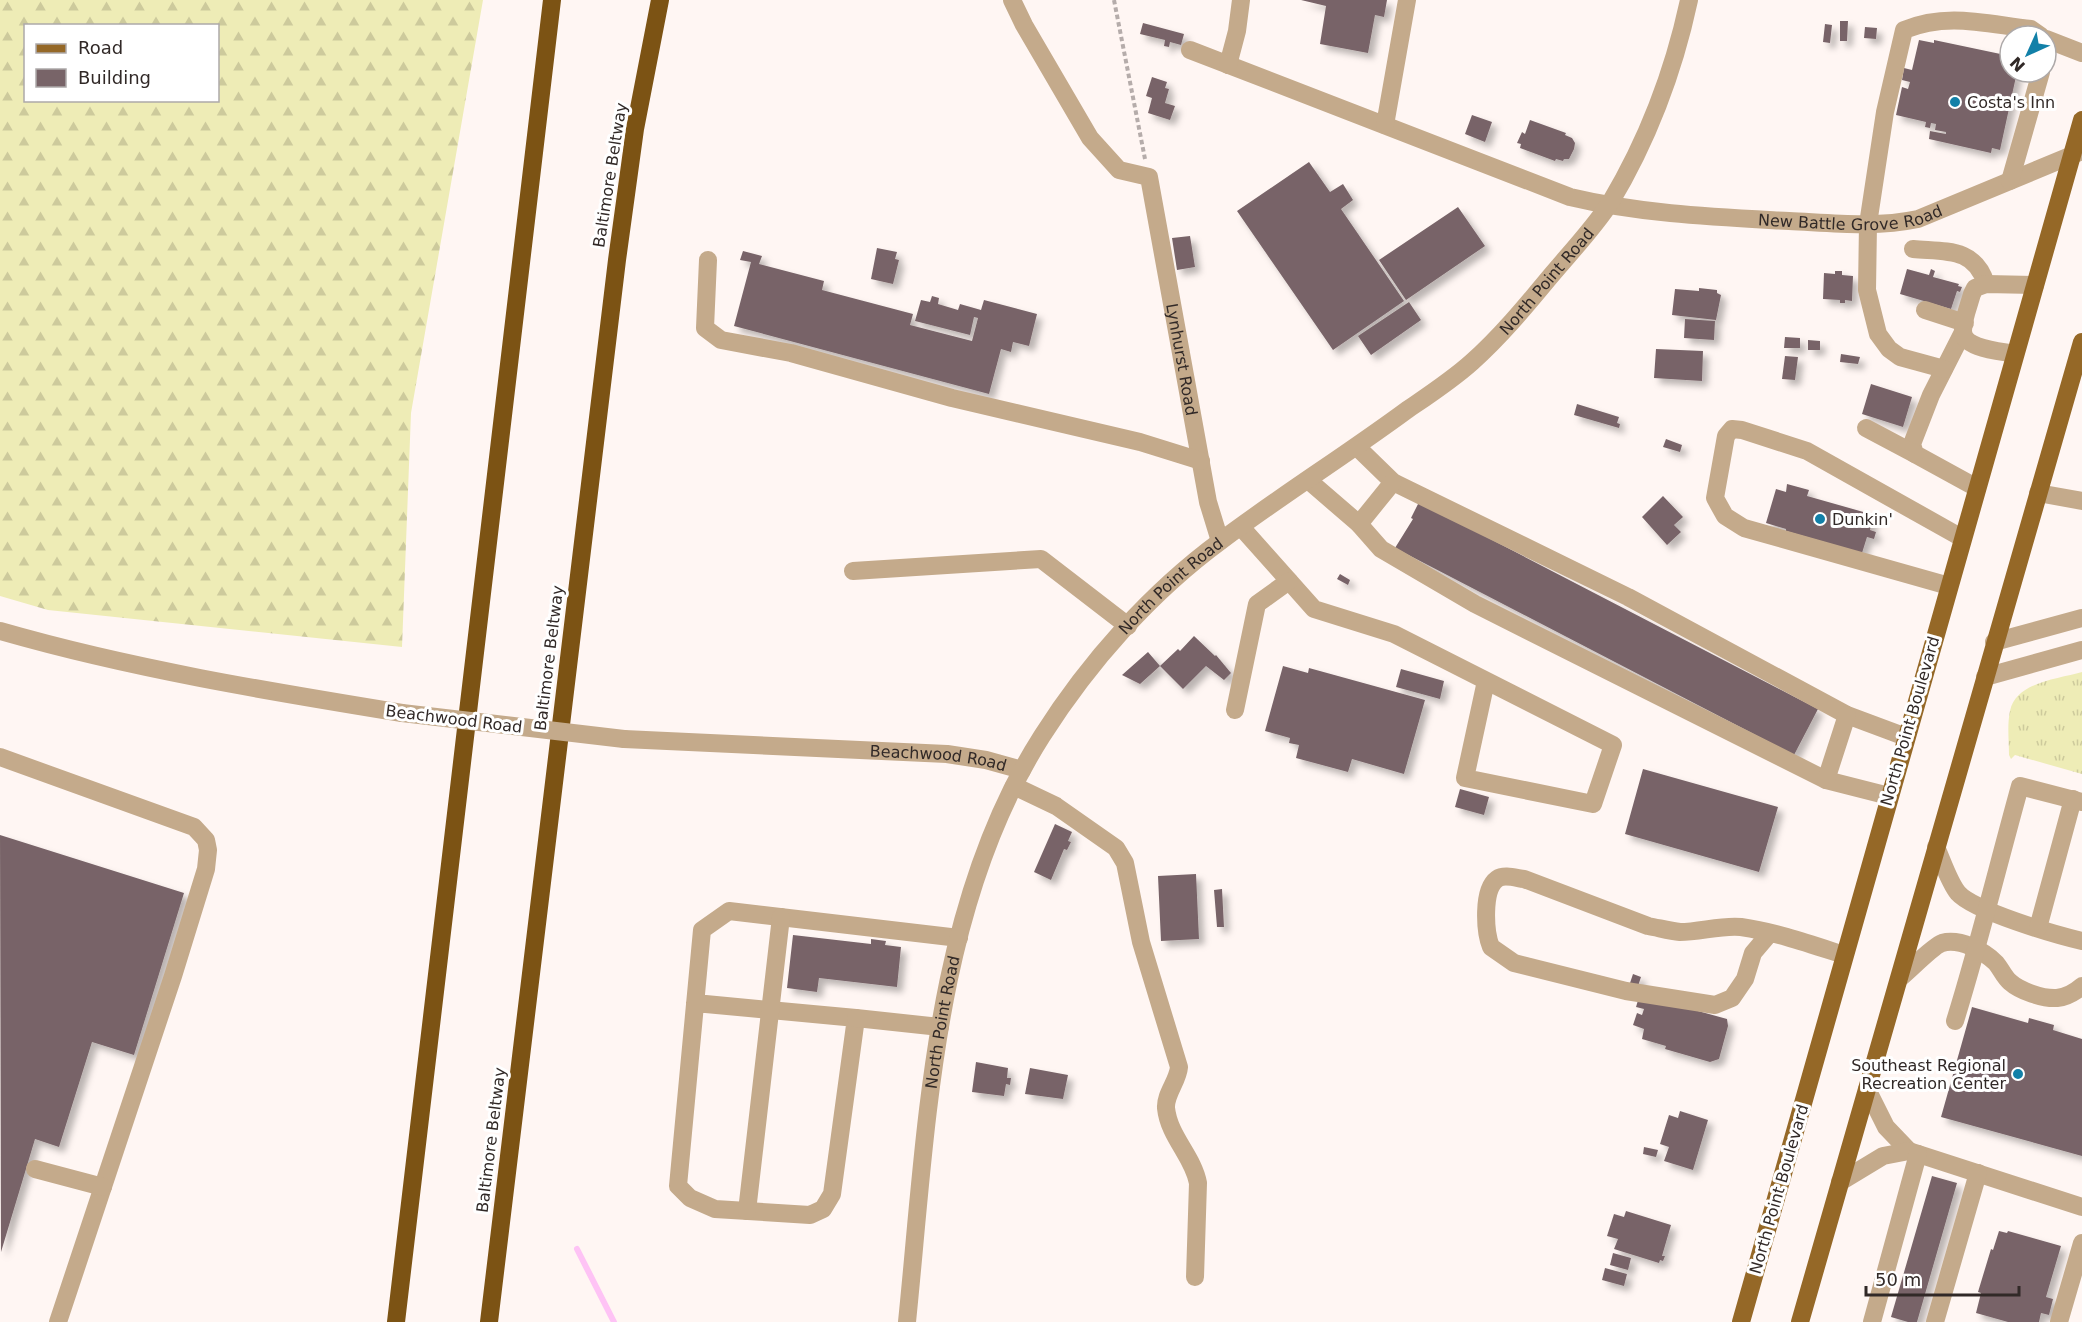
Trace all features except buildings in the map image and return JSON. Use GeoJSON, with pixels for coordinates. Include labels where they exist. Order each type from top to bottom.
{"type":"FeatureCollection","features":[{"type":"Feature","properties":{"kind":"highway"},"geometry":{"type":"LineString","coordinates":[[396,1322],[552,0]]}},
{"type":"Feature","properties":{"kind":"highway","name":"Baltimore Beltway"},"geometry":{"type":"LineString","coordinates":[[489,1322],[616,260],[635,129],[660,0]]}},
{"type":"Feature","properties":{"kind":"main road","name":"North Point Boulevard"},"geometry":{"type":"LineString","coordinates":[[1741,1322],[1962,538],[2035,285],[2077,153],[2082,120]]}},
{"type":"Feature","properties":{"kind":"main road"},"geometry":{"type":"LineString","coordinates":[[1800,1322],[2082,342]]}},
{"type":"Feature","properties":{"kind":"street"},"geometry":{"type":"LineString","coordinates":[[1012,0],[1024,25],[1090,138],[1119,170],[1149,177]]}},
{"type":"Feature","properties":{"kind":"street"},"geometry":{"type":"LineString","coordinates":[[1228,65],[1238,31],[1241,0]]}},
{"type":"Feature","properties":{"kind":"street"},"geometry":{"type":"LineString","coordinates":[[1385,126],[1407,0]]}},
{"type":"Feature","properties":{"kind":"street","name":"North Point Road"},"geometry":{"type":"LineString","coordinates":[[907,1322],[940,1027],[972,889],[990,838],[1018,778],[1064,704],[1099,659],[1182,572],[1220,541],[1357,447],[1471,362],[1532,298],[1608,206],[1628,169],[1665,86],[1689,0]]}},
{"type":"Feature","properties":{"kind":"street"},"geometry":{"type":"LineString","coordinates":[[1944,369],[1900,357],[1889,349],[1878,334],[1867,290],[1868,224],[1885,112],[1904,30],[1923,22],[1951,19],[1998,30]]}},
{"type":"Feature","properties":{"kind":"street"},"geometry":{"type":"LineString","coordinates":[[2058,45],[2082,53]]}},
{"type":"Feature","properties":{"kind":"street","name":"New Battle Grove Road"},"geometry":{"type":"LineString","coordinates":[[1190,50],[1570,197],[1608,206],[1713,217],[1868,224],[1899,223],[1918,219],[2077,153]]}},
{"type":"Feature","properties":{"kind":"street"},"geometry":{"type":"LineString","coordinates":[[2010,182],[2038,84]]}},
{"type":"Feature","properties":{"kind":"street","name":"Lynhurst Road"},"geometry":{"type":"LineString","coordinates":[[1149,177],[1208,502],[1220,541]]}},
{"type":"Feature","properties":{"kind":"street"},"geometry":{"type":"LineString","coordinates":[[1912,249],[1961,254],[1978,267],[1986,284]]}},
{"type":"Feature","properties":{"kind":"street"},"geometry":{"type":"LineString","coordinates":[[708,260],[705,328],[721,340],[791,353],[952,398],[1119,437],[1201,461]]}},
{"type":"Feature","properties":{"kind":"street"},"geometry":{"type":"LineString","coordinates":[[1915,454],[1912,444],[1915,434],[1931,395],[1964,328],[1975,288],[1986,284],[2035,285]]}},
{"type":"Feature","properties":{"kind":"street"},"geometry":{"type":"LineString","coordinates":[[1925,310],[1964,328]]}},
{"type":"Feature","properties":{"kind":"street"},"geometry":{"type":"LineString","coordinates":[[1964,328],[1966,340],[1974,346],[2015,354]]}},
{"type":"Feature","properties":{"kind":"street"},"geometry":{"type":"LineString","coordinates":[[1866,428],[1977,488]]}},
{"type":"Feature","properties":{"kind":"street"},"geometry":{"type":"LineString","coordinates":[[1949,586],[1744,528],[1725,516],[1715,498],[1726,436],[1732,429],[1742,430],[1807,451],[1962,538]]}},
{"type":"Feature","properties":{"kind":"street"},"geometry":{"type":"LineString","coordinates":[[1357,447],[1393,482],[1628,597],[1846,715],[1906,737]]}},
{"type":"Feature","properties":{"kind":"street"},"geometry":{"type":"LineString","coordinates":[[1308,480],[1359,524],[1381,549],[1475,604],[1826,780],[1889,796]]}},
{"type":"Feature","properties":{"kind":"street"},"geometry":{"type":"LineString","coordinates":[[1359,524],[1393,482]]}},
{"type":"Feature","properties":{"kind":"street"},"geometry":{"type":"LineString","coordinates":[[2038,493],[2082,501]]}},
{"type":"Feature","properties":{"kind":"street"},"geometry":{"type":"LineString","coordinates":[[1240,527],[1314,609],[1394,634],[1613,745],[1593,804],[1465,778],[1486,681]]}},
{"type":"Feature","properties":{"kind":"street"},"geometry":{"type":"LineString","coordinates":[[853,571],[1041,559],[1128,626]]}},
{"type":"Feature","properties":{"kind":"street"},"geometry":{"type":"LineString","coordinates":[[1235,710],[1257,604],[1289,581]]}},
{"type":"Feature","properties":{"kind":"street"},"geometry":{"type":"LineString","coordinates":[[1995,642],[2082,618]]}},
{"type":"Feature","properties":{"kind":"street","name":"Beachwood Road"},"geometry":{"type":"LineString","coordinates":[[0,631],[193,677],[402,713],[624,739],[947,754],[986,760],[1018,778],[1116,848],[1125,863],[1141,942],[1179,1067],[1178,1075],[1167,1098],[1166,1107],[1173,1133],[1196,1170],[1198,1183],[1195,1277]]}},
{"type":"Feature","properties":{"kind":"street"},"geometry":{"type":"LineString","coordinates":[[1985,677],[2082,650]]}},
{"type":"Feature","properties":{"kind":"street"},"geometry":{"type":"LineString","coordinates":[[1826,780],[1846,715]]}},
{"type":"Feature","properties":{"kind":"street"},"geometry":{"type":"LineString","coordinates":[[0,757],[194,827],[206,840],[208,850],[206,869],[173,976],[58,1322]]}},
{"type":"Feature","properties":{"kind":"street"},"geometry":{"type":"LineString","coordinates":[[1955,1021],[1978,948],[2020,786],[2077,801],[2037,928]]}},
{"type":"Feature","properties":{"kind":"street"},"geometry":{"type":"LineString","coordinates":[[1936,847],[1957,892],[1966,900],[1986,910],[2082,941]]}},
{"type":"Feature","properties":{"kind":"street"},"geometry":{"type":"LineString","coordinates":[[1770,933],[1753,953],[1745,979],[1732,998],[1715,1005],[1626,991],[1514,963],[1491,947],[1485,925],[1492,884],[1498,878],[1509,877],[1524,879],[1648,926],[1665,930],[1680,932],[1739,927],[1770,933],[1789,937],[1844,955]]}},
{"type":"Feature","properties":{"kind":"street"},"geometry":{"type":"LineString","coordinates":[[856,1018],[832,1194],[823,1209],[810,1215],[715,1209],[690,1198],[678,1186],[702,930],[729,911],[959,938]]}},
{"type":"Feature","properties":{"kind":"street"},"geometry":{"type":"LineString","coordinates":[[747,1211],[780,917]]}},
{"type":"Feature","properties":{"kind":"street"},"geometry":{"type":"LineString","coordinates":[[1900,978],[1941,944],[1951,942],[1978,948],[1997,964],[2010,982],[2025,991],[2058,998],[2073,993],[2082,986]]}},
{"type":"Feature","properties":{"kind":"street"},"geometry":{"type":"LineString","coordinates":[[695,1004],[940,1027]]}},
{"type":"Feature","properties":{"kind":"street"},"geometry":{"type":"LineString","coordinates":[[1867,1089],[1886,1127],[1913,1152]]}},
{"type":"Feature","properties":{"kind":"street"},"geometry":{"type":"LineString","coordinates":[[1872,1322],[1913,1152]]}},
{"type":"Feature","properties":{"kind":"street"},"geometry":{"type":"LineString","coordinates":[[1840,1182],[1883,1155],[1913,1152],[2082,1207]]}},
{"type":"Feature","properties":{"kind":"street"},"geometry":{"type":"LineString","coordinates":[[35,1169],[103,1187]]}},
{"type":"Feature","properties":{"kind":"street"},"geometry":{"type":"LineString","coordinates":[[1935,1322],[1978,1173]]}},
{"type":"Feature","properties":{"kind":"street"},"geometry":{"type":"LineString","coordinates":[[2059,1322],[2082,1243]]}},
{"type":"Feature","properties":{"kind":"path"},"geometry":{"type":"LineString","coordinates":[[1114,0],[1149,177]]}},
{"type":"Feature","properties":{"kind":"green space"},"geometry":{"type":"Polygon","coordinates":[[[0,0],[483,0],[411,413],[402,647],[48,610],[0,596],[0,0]]]}},
{"type":"Feature","properties":{"kind":"green space"},"geometry":{"type":"Polygon","coordinates":[[[2082,672],[2082,774],[2015,755],[2011,759],[2009,722],[2014,701],[2020,694],[2039,683],[2082,672]]]}},
{"type":"Feature","properties":{"kind":"waterway"},"geometry":{"type":"LineString","coordinates":[[577,1249],[614,1322]]}},
{"type":"Feature","properties":{"kind":"place","name":"Costa's Inn"},"geometry":{"type":"Point","coordinates":[1955,102]}},
{"type":"Feature","properties":{"kind":"place","name":"Dunkin'"},"geometry":{"type":"Point","coordinates":[1820,519]}},
{"type":"Feature","properties":{"kind":"place","name":"Southeast Regional Recreation Center"},"geometry":{"type":"Point","coordinates":[2018,1074]}}]}
